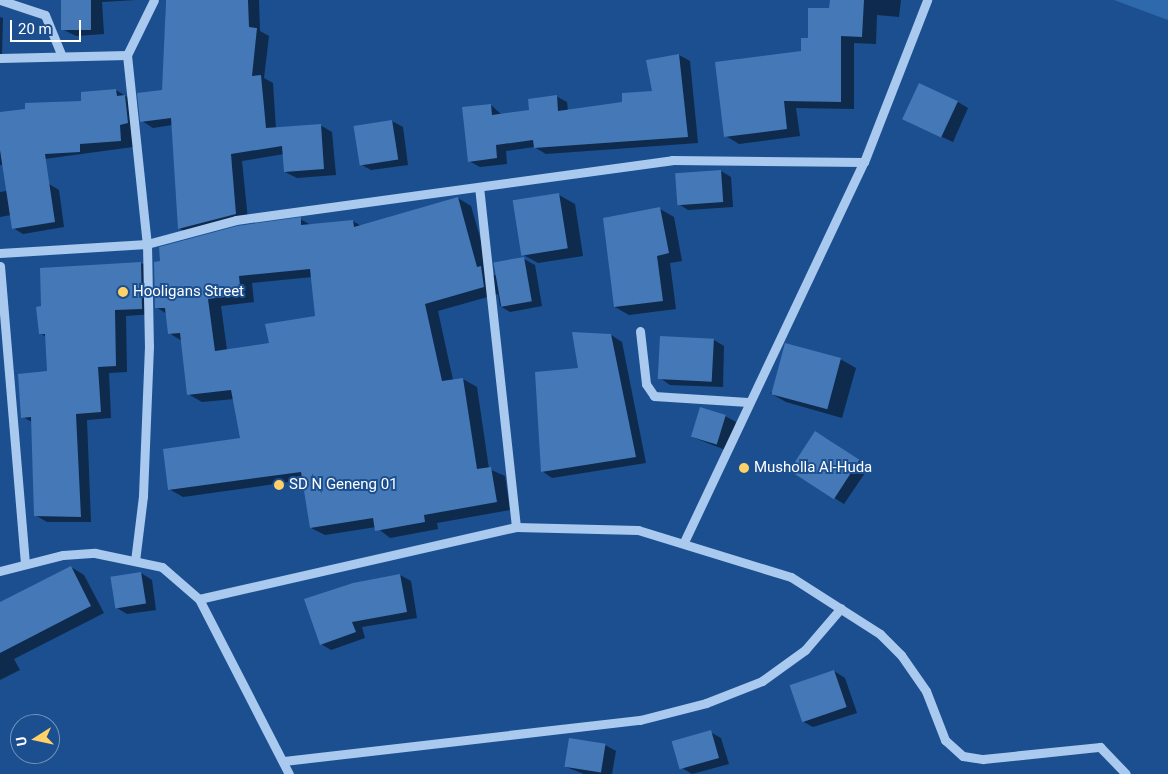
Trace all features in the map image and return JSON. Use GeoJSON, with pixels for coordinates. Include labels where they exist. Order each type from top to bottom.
{"type":"FeatureCollection","features":[{"type":"Feature","properties":{"kind":"street"},"geometry":{"type":"LineString","coordinates":[[0,0],[45,15],[61,54]]}},
{"type":"Feature","properties":{"kind":"street"},"geometry":{"type":"LineString","coordinates":[[135,561],[143,496],[149,346],[146,244],[127,54],[154,0]]}},
{"type":"Feature","properties":{"kind":"street"},"geometry":{"type":"LineString","coordinates":[[684,542],[748,402],[864,162],[927,0]]}},
{"type":"Feature","properties":{"kind":"street"},"geometry":{"type":"LineString","coordinates":[[0,58],[61,54],[127,54]]}},
{"type":"Feature","properties":{"kind":"street"},"geometry":{"type":"LineString","coordinates":[[0,253],[146,244],[236,220],[672,160],[864,162]]}},
{"type":"Feature","properties":{"kind":"street"},"geometry":{"type":"LineString","coordinates":[[479,187],[516,527]]}},
{"type":"Feature","properties":{"kind":"street"},"geometry":{"type":"LineString","coordinates":[[0,266],[25,562]]}},
{"type":"Feature","properties":{"kind":"street"},"geometry":{"type":"LineString","coordinates":[[640,331],[646,384],[654,396],[748,402]]}},
{"type":"Feature","properties":{"kind":"street"},"geometry":{"type":"LineString","coordinates":[[200,599],[516,527],[638,530],[684,542],[791,577],[842,608],[901,655],[926,691],[945,740],[963,756],[983,759],[1100,747],[1126,774]]}},
{"type":"Feature","properties":{"kind":"street"},"geometry":{"type":"LineString","coordinates":[[0,571],[25,562],[96,554],[162,567],[200,599],[289,774]]}},
{"type":"Feature","properties":{"kind":"street"},"geometry":{"type":"LineString","coordinates":[[284,761],[640,720],[706,703],[762,681],[805,650],[842,608]]}},
{"type":"Feature","properties":{"kind":"shaded area"},"geometry":{"type":"Polygon","coordinates":[[[1114,0],[1168,0],[1168,20],[1157,16],[1114,0]]]}},
{"type":"Feature","properties":{"kind":"building"},"geometry":{"type":"Polygon","coordinates":[[[61,0],[91,0],[91,30],[61,30],[61,0]]]}},
{"type":"Feature","properties":{"kind":"building"},"geometry":{"type":"Polygon","coordinates":[[[166,0],[248,0],[249,27],[257,28],[252,76],[261,75],[266,128],[321,124],[324,169],[284,172],[282,146],[231,154],[236,214],[178,229],[171,118],[140,122],[137,93],[162,90],[166,0]]]}},
{"type":"Feature","properties":{"kind":"building"},"geometry":{"type":"Polygon","coordinates":[[[830,0],[864,0],[862,37],[841,36],[841,102],[784,101],[787,129],[724,137],[715,62],[801,51],[801,38],[808,38],[808,8],[829,8],[830,0]]]}},
{"type":"Feature","properties":{"kind":"building"},"geometry":{"type":"Polygon","coordinates":[[[679,54],[688,137],[534,148],[533,140],[496,145],[497,158],[468,162],[462,107],[491,104],[492,115],[529,110],[528,99],[557,95],[558,111],[622,102],[622,93],[652,91],[646,60],[679,54]]]}},
{"type":"Feature","properties":{"kind":"building"},"geometry":{"type":"Polygon","coordinates":[[[919,83],[958,101],[941,137],[902,119],[919,83]]]}},
{"type":"Feature","properties":{"kind":"building"},"geometry":{"type":"Polygon","coordinates":[[[116,89],[117,96],[125,95],[128,123],[120,125],[121,141],[80,144],[80,152],[45,154],[55,222],[12,229],[0,150],[0,112],[25,109],[25,103],[81,101],[81,92],[116,89]]]}},
{"type":"Feature","properties":{"kind":"building"},"geometry":{"type":"Polygon","coordinates":[[[392,120],[398,160],[360,166],[353,126],[392,120]]]}},
{"type":"Feature","properties":{"kind":"building"},"geometry":{"type":"Polygon","coordinates":[[[721,170],[723,202],[677,205],[675,173],[721,170]]]}},
{"type":"Feature","properties":{"kind":"building"},"geometry":{"type":"Polygon","coordinates":[[[559,193],[568,248],[521,256],[513,200],[559,193]]]}},
{"type":"Feature","properties":{"kind":"building"},"geometry":{"type":"Polygon","coordinates":[[[458,197],[477,267],[481,266],[484,287],[425,304],[442,381],[463,378],[477,469],[491,467],[497,502],[424,515],[425,522],[375,531],[373,518],[310,528],[301,472],[168,490],[163,449],[240,438],[231,390],[187,395],[180,333],[168,334],[165,308],[155,308],[154,262],[160,261],[159,247],[237,226],[301,217],[301,225],[353,220],[354,227],[458,197]],[[310,269],[239,276],[241,295],[208,299],[215,351],[269,343],[265,324],[315,316],[310,269]]]}},
{"type":"Feature","properties":{"kind":"building"},"geometry":{"type":"Polygon","coordinates":[[[660,207],[669,253],[657,256],[663,301],[614,307],[603,218],[660,207]]]}},
{"type":"Feature","properties":{"kind":"building"},"geometry":{"type":"Polygon","coordinates":[[[524,257],[532,301],[501,307],[493,262],[524,257]]]}},
{"type":"Feature","properties":{"kind":"building"},"geometry":{"type":"Polygon","coordinates":[[[141,262],[142,309],[115,310],[116,366],[98,367],[101,412],[76,414],[81,517],[34,516],[31,417],[21,418],[18,374],[47,371],[45,334],[39,334],[36,307],[41,306],[40,268],[141,262]]]}},
{"type":"Feature","properties":{"kind":"building"},"geometry":{"type":"Polygon","coordinates":[[[572,332],[611,334],[636,457],[541,472],[535,372],[578,368],[572,332]]]}},
{"type":"Feature","properties":{"kind":"building"},"geometry":{"type":"Polygon","coordinates":[[[660,336],[714,339],[712,382],[658,379],[660,336]]]}},
{"type":"Feature","properties":{"kind":"building"},"geometry":{"type":"Polygon","coordinates":[[[785,343],[841,358],[827,409],[771,394],[785,343]]]}},
{"type":"Feature","properties":{"kind":"building"},"geometry":{"type":"Polygon","coordinates":[[[700,407],[726,415],[717,445],[691,437],[700,407]]]}},
{"type":"Feature","properties":{"kind":"building"},"geometry":{"type":"Polygon","coordinates":[[[815,431],[859,460],[834,499],[789,470],[815,431]]]}},
{"type":"Feature","properties":{"kind":"building"},"geometry":{"type":"Polygon","coordinates":[[[71,566],[91,606],[0,653],[0,602],[71,566]]]}},
{"type":"Feature","properties":{"kind":"building"},"geometry":{"type":"Polygon","coordinates":[[[141,572],[146,604],[115,608],[110,577],[141,572]]]}},
{"type":"Feature","properties":{"kind":"building"},"geometry":{"type":"Polygon","coordinates":[[[400,574],[407,612],[352,622],[356,632],[320,645],[304,599],[353,583],[400,574]]]}},
{"type":"Feature","properties":{"kind":"building"},"geometry":{"type":"Polygon","coordinates":[[[834,670],[847,707],[802,722],[790,685],[834,670]]]}},
{"type":"Feature","properties":{"kind":"building"},"geometry":{"type":"Polygon","coordinates":[[[711,730],[719,758],[680,769],[672,741],[711,730]]]}},
{"type":"Feature","properties":{"kind":"building"},"geometry":{"type":"Polygon","coordinates":[[[569,738],[606,744],[601,772],[564,767],[569,738]]]}},
{"type":"Feature","properties":{"kind":"place","name":"Hooligans Street"},"geometry":{"type":"Point","coordinates":[123,292]}},
{"type":"Feature","properties":{"kind":"place","name":"Musholla Al-Huda"},"geometry":{"type":"Point","coordinates":[744,468]}},
{"type":"Feature","properties":{"kind":"place","name":"SD N Geneng 01"},"geometry":{"type":"Point","coordinates":[279,485]}}]}
